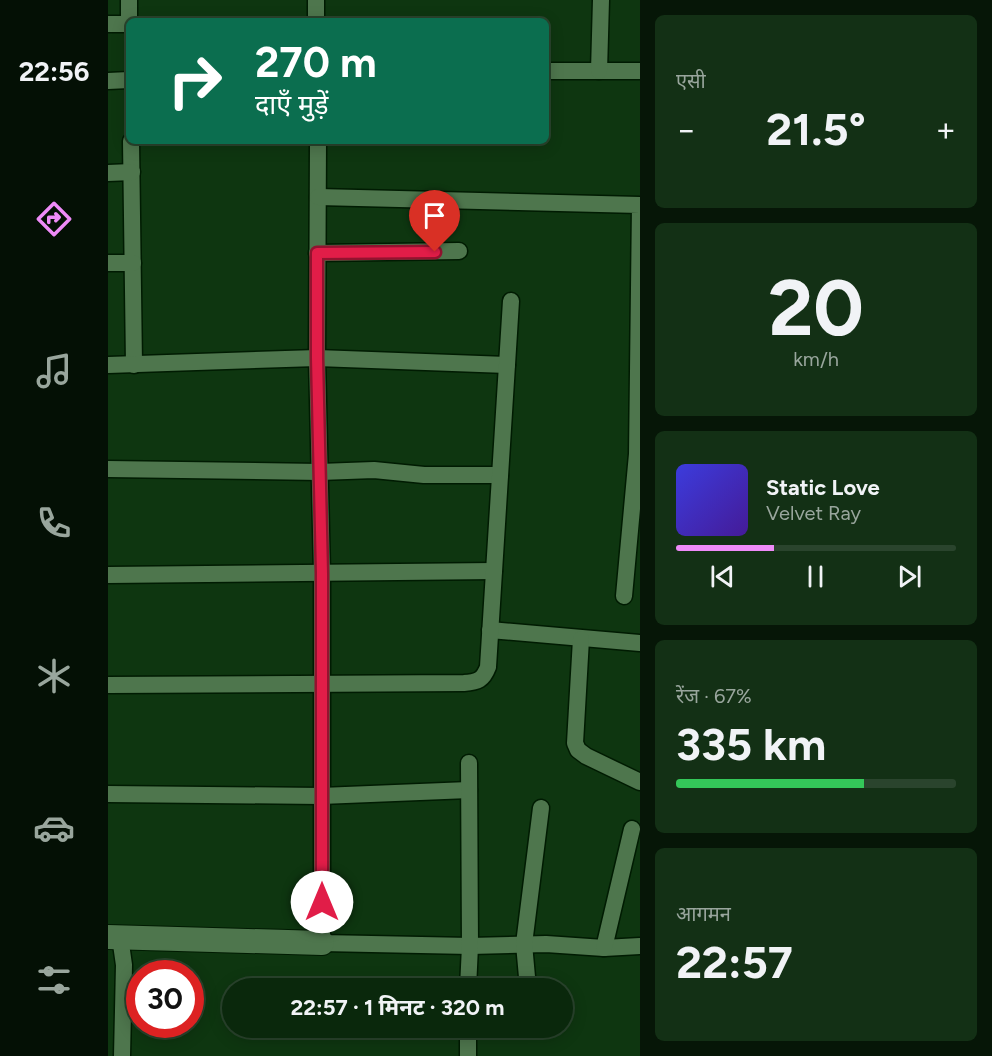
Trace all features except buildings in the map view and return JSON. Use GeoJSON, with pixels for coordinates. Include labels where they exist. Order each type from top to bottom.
{"type":"FeatureCollection","features":[{"type":"Feature","properties":{"kind":"street"},"geometry":{"type":"LineString","coordinates":[[129,0],[129,18]]}},
{"type":"Feature","properties":{"kind":"street"},"geometry":{"type":"LineString","coordinates":[[316,0],[316,18]]}},
{"type":"Feature","properties":{"kind":"street"},"geometry":{"type":"LineString","coordinates":[[599,71],[600,0]]}},
{"type":"Feature","properties":{"kind":"street"},"geometry":{"type":"LineString","coordinates":[[108,24],[126,22]]}},
{"type":"Feature","properties":{"kind":"street"},"geometry":{"type":"LineString","coordinates":[[549,71],[639,71]]}},
{"type":"Feature","properties":{"kind":"street"},"geometry":{"type":"LineString","coordinates":[[108,81],[126,80]]}},
{"type":"Feature","properties":{"kind":"street"},"geometry":{"type":"LineString","coordinates":[[131,144],[134,365]]}},
{"type":"Feature","properties":{"kind":"street"},"geometry":{"type":"LineString","coordinates":[[318,144],[317,358],[322,573],[322,944]]}},
{"type":"Feature","properties":{"kind":"street"},"geometry":{"type":"LineString","coordinates":[[108,173],[132,172]]}},
{"type":"Feature","properties":{"kind":"street"},"geometry":{"type":"LineString","coordinates":[[318,196],[639,205],[638,454],[634,561],[624,596]]}},
{"type":"Feature","properties":{"kind":"street"},"geometry":{"type":"LineString","coordinates":[[317,253],[459,251]]}},
{"type":"Feature","properties":{"kind":"street"},"geometry":{"type":"LineString","coordinates":[[108,263],[133,263]]}},
{"type":"Feature","properties":{"kind":"street"},"geometry":{"type":"LineString","coordinates":[[108,685],[476,682],[484,677],[488,667],[511,301]]}},
{"type":"Feature","properties":{"kind":"street"},"geometry":{"type":"LineString","coordinates":[[108,365],[317,358],[507,365]]}},
{"type":"Feature","properties":{"kind":"street"},"geometry":{"type":"LineString","coordinates":[[108,470],[320,472],[374,470],[424,475],[500,475]]}},
{"type":"Feature","properties":{"kind":"street"},"geometry":{"type":"LineString","coordinates":[[108,575],[494,571]]}},
{"type":"Feature","properties":{"kind":"street"},"geometry":{"type":"LineString","coordinates":[[490,630],[639,643]]}},
{"type":"Feature","properties":{"kind":"street"},"geometry":{"type":"LineString","coordinates":[[581,639],[575,743],[578,750],[586,756],[639,782]]}},
{"type":"Feature","properties":{"kind":"street"},"geometry":{"type":"LineString","coordinates":[[469,763],[471,946],[469,978]]}},
{"type":"Feature","properties":{"kind":"street"},"geometry":{"type":"LineString","coordinates":[[108,794],[321,796],[469,790]]}},
{"type":"Feature","properties":{"kind":"street"},"geometry":{"type":"LineString","coordinates":[[527,978],[524,944],[541,808]]}},
{"type":"Feature","properties":{"kind":"street"},"geometry":{"type":"LineString","coordinates":[[604,948],[632,829]]}},
{"type":"Feature","properties":{"kind":"street"},"geometry":{"type":"LineString","coordinates":[[122,1056],[125,988],[114,937],[322,944],[471,946],[524,944],[604,948],[639,946]]}},
{"type":"Feature","properties":{"kind":"street"},"geometry":{"type":"LineString","coordinates":[[468,1038],[468,1056]]}},
{"type":"Feature","properties":{"kind":"route"},"geometry":{"type":"LineString","coordinates":[[322,902],[322,573],[317,253],[435,252]]}}]}
